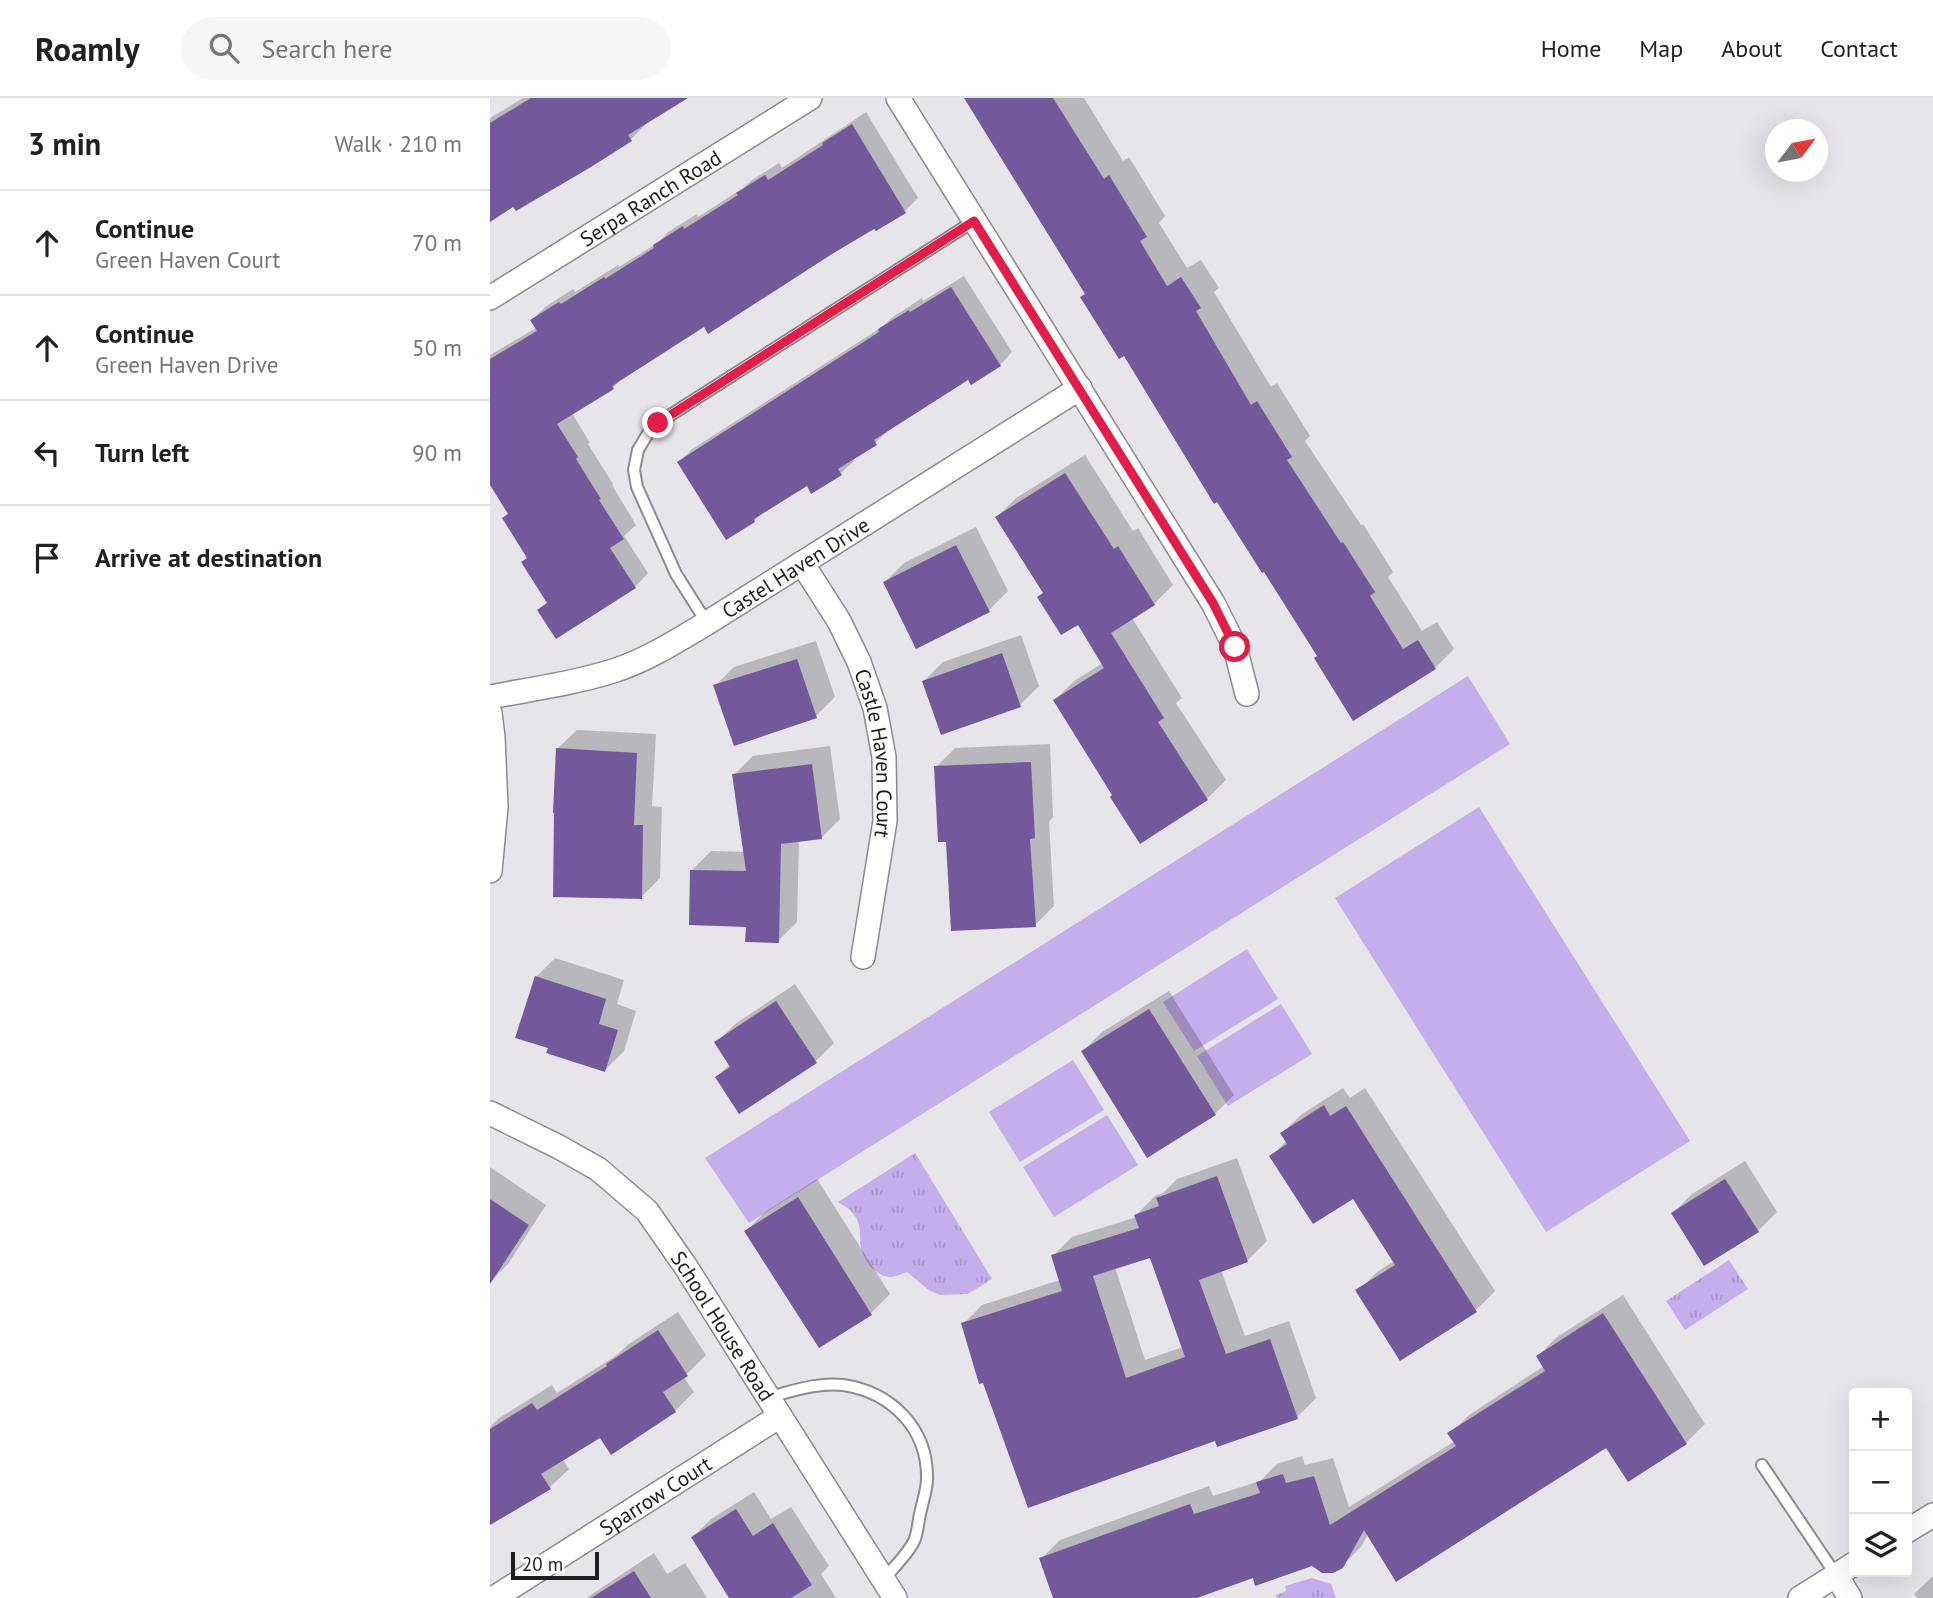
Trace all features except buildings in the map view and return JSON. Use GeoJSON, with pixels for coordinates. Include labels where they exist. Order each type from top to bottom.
{"type":"FeatureCollection","features":[{"type":"Feature","properties":{"kind":"street","name":"Serpa Ranch Road"},"geometry":{"type":"LineString","coordinates":[[490,298],[810,98]]}},
{"type":"Feature","properties":{"kind":"street"},"geometry":{"type":"LineString","coordinates":[[898,98],[1213,603],[1235,647],[1247,694]]}},
{"type":"Feature","properties":{"kind":"street","name":"Castel Haven Drive"},"geometry":{"type":"LineString","coordinates":[[490,697],[616,670],[644,659],[707,623],[1080,388]]}},
{"type":"Feature","properties":{"kind":"street","name":"Castle Haven Court"},"geometry":{"type":"LineString","coordinates":[[802,563],[839,621],[859,662],[875,708],[884,757],[885,821],[863,957]]}},
{"type":"Feature","properties":{"kind":"street"},"geometry":{"type":"LineString","coordinates":[[490,713],[496,807],[490,871]]}},
{"type":"Feature","properties":{"kind":"street","name":"School House Road"},"geometry":{"type":"LineString","coordinates":[[490,1113],[598,1169],[647,1211],[686,1267],[890,1589]]}},
{"type":"Feature","properties":{"kind":"street","name":"Sparrow Court"},"geometry":{"type":"LineString","coordinates":[[494,1598],[774,1406]]}},
{"type":"Feature","properties":{"kind":"street"},"geometry":{"type":"LineString","coordinates":[[1912,1528],[1933,1515]]}},
{"type":"Feature","properties":{"kind":"street"},"geometry":{"type":"LineString","coordinates":[[1800,1598],[1845,1570],[1850,1598]]}},
{"type":"Feature","properties":{"kind":"lane"},"geometry":{"type":"LineString","coordinates":[[707,623],[676,574],[637,487],[635,460],[650,430],[974,221]]}},
{"type":"Feature","properties":{"kind":"lane"},"geometry":{"type":"LineString","coordinates":[[774,1406],[817,1385],[842,1385],[865,1391],[887,1402],[902,1413],[914,1427],[924,1447],[927,1480],[914,1541],[890,1589]]}},
{"type":"Feature","properties":{"kind":"lane"},"geometry":{"type":"LineString","coordinates":[[1762,1465],[1845,1570]]}},
{"type":"Feature","properties":{"kind":"green space"},"geometry":{"type":"Polygon","coordinates":[[[1468,676],[1510,744],[749,1223],[705,1158],[1468,676]]]}},
{"type":"Feature","properties":{"kind":"green space"},"geometry":{"type":"Polygon","coordinates":[[[1479,807],[1690,1141],[1546,1232],[1335,898],[1479,807]]]}},
{"type":"Feature","properties":{"kind":"green space"},"geometry":{"type":"Polygon","coordinates":[[[1247,949],[1278,999],[1194,1051],[1163,1002],[1247,949]]]}},
{"type":"Feature","properties":{"kind":"green space"},"geometry":{"type":"Polygon","coordinates":[[[1281,1004],[1312,1054],[1228,1106],[1197,1056],[1281,1004]]]}},
{"type":"Feature","properties":{"kind":"green space"},"geometry":{"type":"Polygon","coordinates":[[[1073,1060],[1104,1110],[1020,1162],[989,1112],[1073,1060]]]}},
{"type":"Feature","properties":{"kind":"green space"},"geometry":{"type":"Polygon","coordinates":[[[1107,1115],[1138,1165],[1054,1217],[1023,1167],[1107,1115]]]}},
{"type":"Feature","properties":{"kind":"green space"},"geometry":{"type":"Polygon","coordinates":[[[915,1153],[992,1279],[968,1294],[940,1295],[930,1291],[907,1272],[891,1277],[880,1274],[868,1263],[863,1253],[859,1227],[852,1211],[838,1202],[915,1153]]]}},
{"type":"Feature","properties":{"kind":"green space"},"geometry":{"type":"Polygon","coordinates":[[[1729,1260],[1748,1289],[1685,1330],[1666,1301],[1729,1260]]]}},
{"type":"Feature","properties":{"kind":"green space"},"geometry":{"type":"Polygon","coordinates":[[[1312,1578],[1331,1584],[1336,1598],[1277,1598],[1276,1595],[1286,1591],[1285,1586],[1312,1578]]]}},
{"type":"Feature","properties":{"kind":"route"},"geometry":{"type":"LineString","coordinates":[[658,423],[974,221],[1213,603],[1235,647]]}}]}
